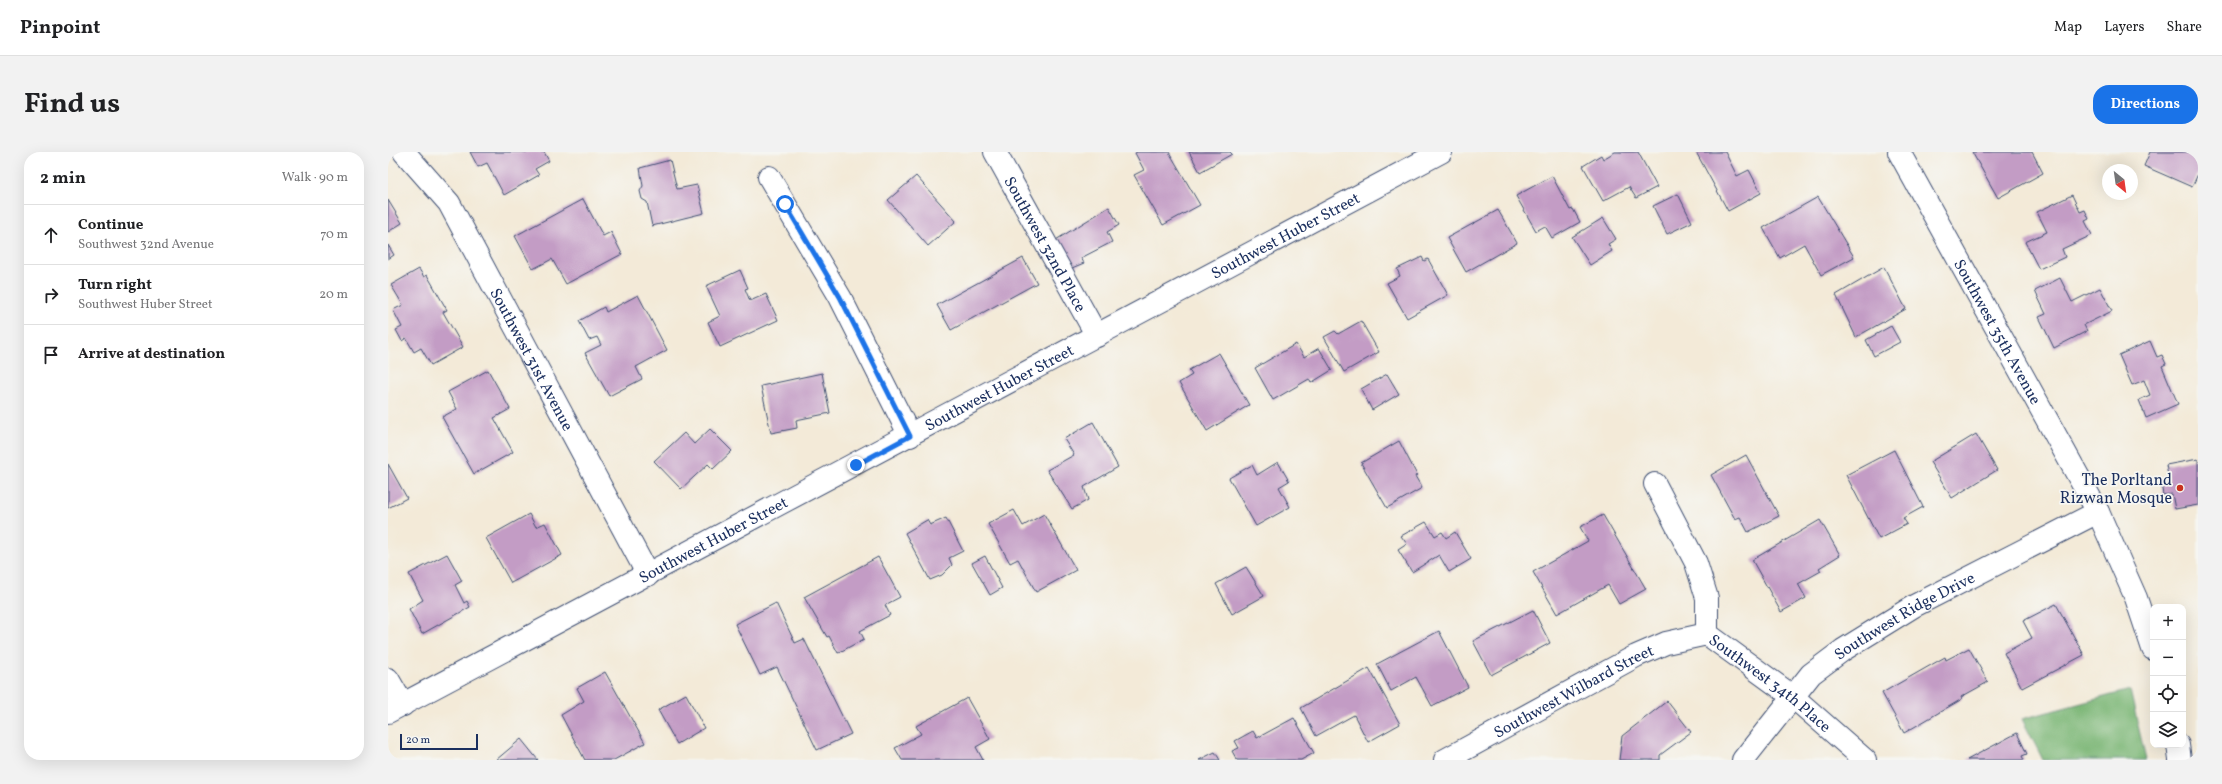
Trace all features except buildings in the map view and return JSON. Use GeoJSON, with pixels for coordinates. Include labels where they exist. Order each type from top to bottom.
{"type":"FeatureCollection","features":[{"type":"Feature","properties":{"kind":"street","name":"Southwest 31st Avenue"},"geometry":{"type":"LineString","coordinates":[[404,152],[449,203],[648,575]]}},
{"type":"Feature","properties":{"kind":"street","name":"Southwest 32nd Place"},"geometry":{"type":"LineString","coordinates":[[995,152],[1097,336]]}},
{"type":"Feature","properties":{"kind":"street","name":"Southwest Huber Street"},"geometry":{"type":"LineString","coordinates":[[395,709],[1441,152]]}},
{"type":"Feature","properties":{"kind":"street","name":"Southwest 35th Avenue"},"geometry":{"type":"LineString","coordinates":[[1899,152],[2098,512],[2136,598],[2150,640]]}},
{"type":"Feature","properties":{"kind":"street"},"geometry":{"type":"LineString","coordinates":[[769,177],[840,297],[910,436]]}},
{"type":"Feature","properties":{"kind":"street","name":"Southwest 34th Place"},"geometry":{"type":"LineString","coordinates":[[1655,484],[1696,563],[1707,598],[1706,634],[1792,696],[1865,760]]}},
{"type":"Feature","properties":{"kind":"street","name":"Southwest Ridge Drive"},"geometry":{"type":"LineString","coordinates":[[1743,760],[1792,696],[1811,674],[1843,650],[1914,606],[2098,512]]}},
{"type":"Feature","properties":{"kind":"street","name":"Southwest Wilbard Street"},"geometry":{"type":"LineString","coordinates":[[1445,760],[1636,656],[1666,643],[1706,634]]}},
{"type":"Feature","properties":{"kind":"street"},"geometry":{"type":"LineString","coordinates":[[388,678],[395,709]]}},
{"type":"Feature","properties":{"kind":"street"},"geometry":{"type":"LineString","coordinates":[[2178,748],[2180,760]]}},
{"type":"Feature","properties":{"kind":"green space"},"geometry":{"type":"Polygon","coordinates":[[[2130,690],[2146,760],[2043,760],[2022,719],[2130,690]]]}},
{"type":"Feature","properties":{"kind":"place","name":"The Porltand Rizwan Mosque"},"geometry":{"type":"Point","coordinates":[2180,488]}},
{"type":"Feature","properties":{"kind":"route"},"geometry":{"type":"LineString","coordinates":[[785,204],[840,297],[910,436],[856,465]]}}]}
